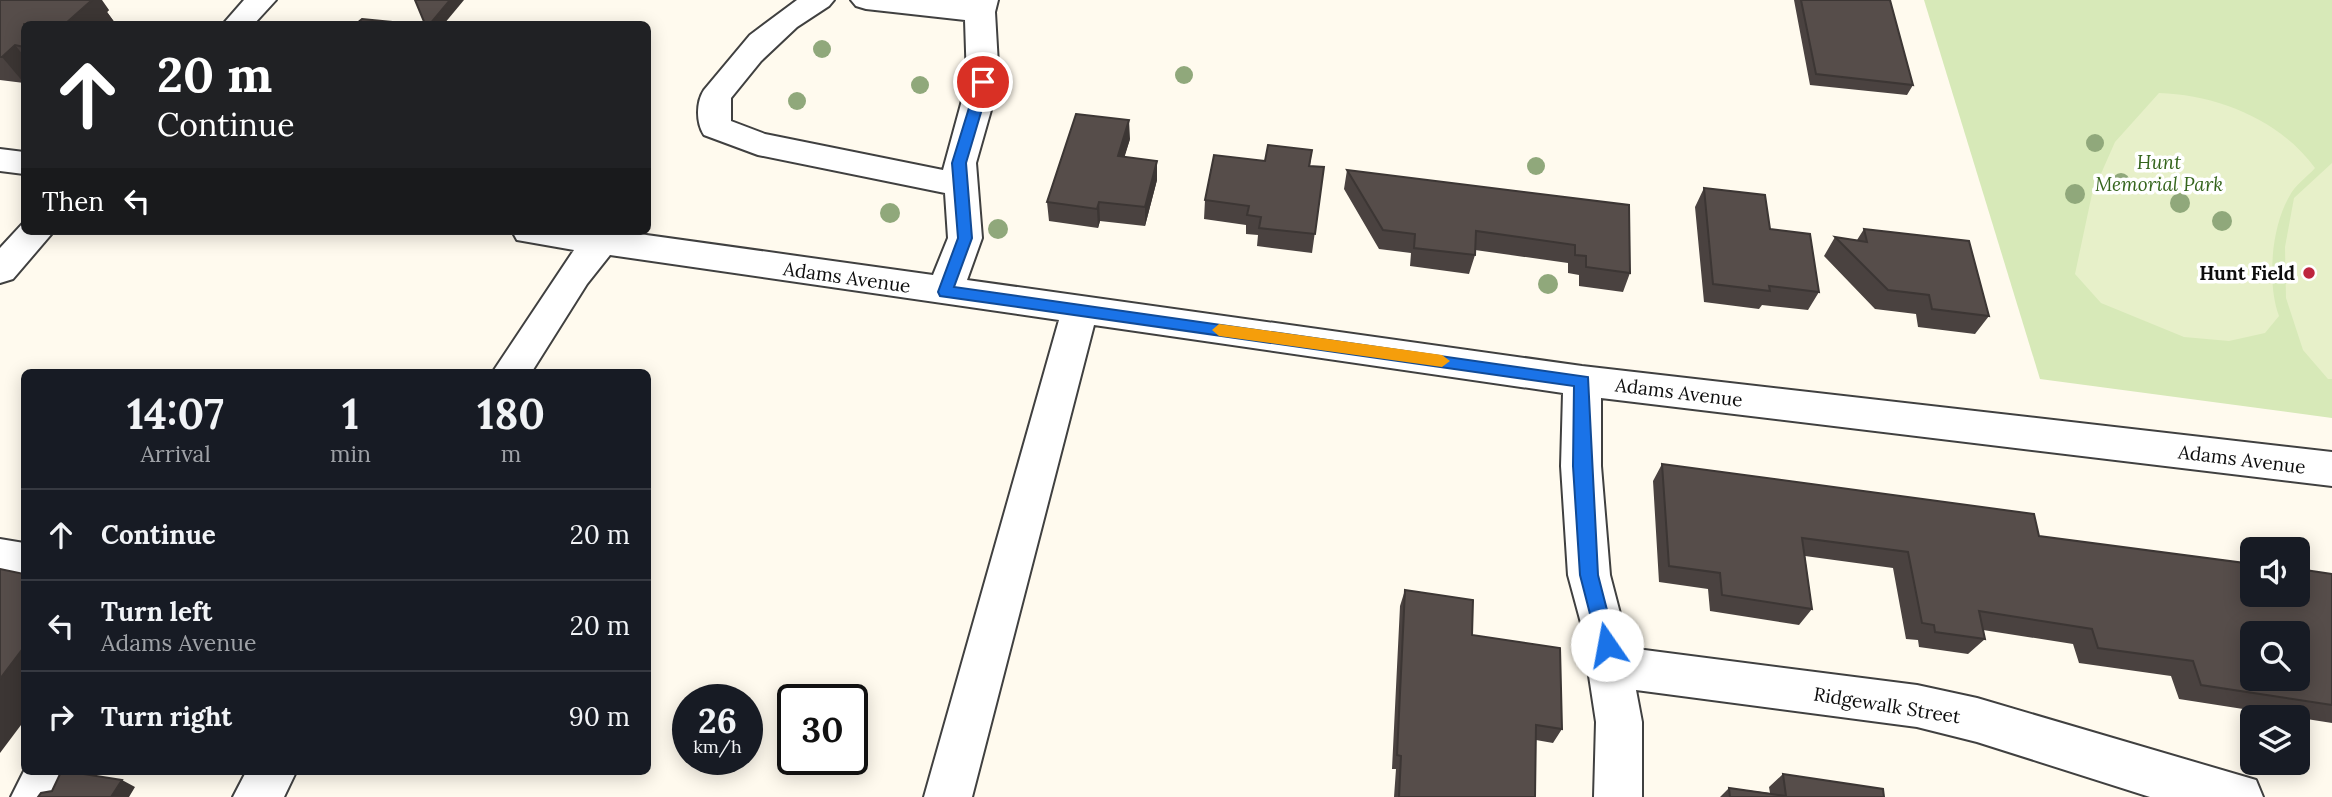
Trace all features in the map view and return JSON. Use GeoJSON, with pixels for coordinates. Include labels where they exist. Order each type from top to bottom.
{"type":"FeatureCollection","features":[{"type":"Feature","properties":{"kind":"street"},"geometry":{"type":"LineString","coordinates":[[241,21],[261,0]]}},
{"type":"Feature","properties":{"kind":"street"},"geometry":{"type":"LineString","coordinates":[[819,0],[790,15],[764,36],[715,97],[715,128],[758,144],[961,185]]}},
{"type":"Feature","properties":{"kind":"street"},"geometry":{"type":"LineString","coordinates":[[866,0],[981,6],[983,82],[959,163],[965,238],[945,292]]}},
{"type":"Feature","properties":{"kind":"street"},"geometry":{"type":"LineString","coordinates":[[0,160],[21,163]]}},
{"type":"Feature","properties":{"kind":"street"},"geometry":{"type":"LineString","coordinates":[[0,270],[33,235]]}},
{"type":"Feature","properties":{"kind":"street","name":"Adams Avenue"},"geometry":{"type":"LineString","coordinates":[[559,235],[1582,381],[2332,469]]}},
{"type":"Feature","properties":{"kind":"street"},"geometry":{"type":"LineString","coordinates":[[514,369],[574,275],[603,241]]}},
{"type":"Feature","properties":{"kind":"street"},"geometry":{"type":"LineString","coordinates":[[948,797],[1080,310]]}},
{"type":"Feature","properties":{"kind":"street"},"geometry":{"type":"LineString","coordinates":[[1582,381],[1584,505],[1589,575],[1603,623],[1619,722],[1618,797]]}},
{"type":"Feature","properties":{"kind":"street"},"geometry":{"type":"LineString","coordinates":[[0,557],[21,560]]}},
{"type":"Feature","properties":{"kind":"street","name":"Ridgewalk Street"},"geometry":{"type":"LineString","coordinates":[[1610,666],[1917,706],[1977,720],[2182,784],[2239,797]]}},
{"type":"Feature","properties":{"kind":"street"},"geometry":{"type":"LineString","coordinates":[[35,797],[50,775]]}},
{"type":"Feature","properties":{"kind":"street"},"geometry":{"type":"LineString","coordinates":[[257,797],[271,775]]}},
{"type":"Feature","properties":{"kind":"green space","name":"Hunt Memorial Park"},"geometry":{"type":"Polygon","coordinates":[[[1924,0],[2332,0],[2332,418],[2040,379],[1924,0]]]}},
{"type":"Feature","properties":{"kind":"green space"},"geometry":{"type":"Polygon","coordinates":[[[2159,93],[2203,99],[2246,113],[2284,136],[2315,168],[2291,193],[2278,224],[2272,272],[2279,316],[2265,333],[2229,341],[2184,337],[2101,303],[2075,274],[2092,194],[2115,142],[2159,93]]]}},
{"type":"Feature","properties":{"kind":"green space","name":"Hunt Field"},"geometry":{"type":"Polygon","coordinates":[[[2332,163],[2332,379],[2328,379],[2303,350],[2286,298],[2285,247],[2294,198],[2332,163]]]}},
{"type":"Feature","properties":{"kind":"building"},"geometry":{"type":"Polygon","coordinates":[[[0,0],[92,0],[68,21],[21,21],[21,46],[15,45],[0,57],[0,0]]]}},
{"type":"Feature","properties":{"kind":"building"},"geometry":{"type":"Polygon","coordinates":[[[415,0],[450,0],[432,21],[424,21],[415,0]]]}},
{"type":"Feature","properties":{"kind":"building"},"geometry":{"type":"Polygon","coordinates":[[[1801,0],[1890,0],[1913,85],[1816,74],[1801,0]]]}},
{"type":"Feature","properties":{"kind":"building"},"geometry":{"type":"Polygon","coordinates":[[[1076,114],[1129,120],[1118,156],[1157,161],[1145,207],[1099,202],[1097,209],[1047,202],[1076,114]]]}},
{"type":"Feature","properties":{"kind":"building"},"geometry":{"type":"Polygon","coordinates":[[[1268,145],[1312,150],[1309,166],[1324,167],[1315,234],[1259,228],[1261,217],[1247,215],[1249,206],[1205,200],[1214,155],[1265,161],[1268,145]]]}},
{"type":"Feature","properties":{"kind":"building"},"geometry":{"type":"Polygon","coordinates":[[[1347,170],[1629,205],[1630,273],[1586,267],[1586,256],[1575,255],[1575,245],[1476,231],[1475,255],[1414,248],[1415,234],[1383,230],[1347,170]]]}},
{"type":"Feature","properties":{"kind":"building"},"geometry":{"type":"Polygon","coordinates":[[[1704,188],[1765,195],[1770,229],[1810,234],[1819,292],[1769,286],[1770,291],[1713,284],[1704,188]]]}},
{"type":"Feature","properties":{"kind":"building"},"geometry":{"type":"Polygon","coordinates":[[[1864,229],[1969,241],[1989,316],[1932,309],[1929,295],[1888,290],[1835,237],[1867,242],[1864,229]]]}},
{"type":"Feature","properties":{"kind":"building"},"geometry":{"type":"Polygon","coordinates":[[[1662,464],[2034,514],[2039,536],[2240,562],[2240,607],[2310,607],[2310,571],[2332,574],[2332,705],[2240,691],[2310,691],[2310,621],[2240,621],[2240,691],[2201,685],[2193,661],[2098,648],[2092,629],[1979,611],[1985,639],[1935,632],[1934,625],[1922,623],[1908,552],[1802,538],[1812,609],[1722,595],[1720,573],[1669,566],[1662,464]]]}},
{"type":"Feature","properties":{"kind":"building"},"geometry":{"type":"Polygon","coordinates":[[[0,569],[21,573],[21,651],[0,679],[0,569]]]}},
{"type":"Feature","properties":{"kind":"building"},"geometry":{"type":"Polygon","coordinates":[[[1405,590],[1473,600],[1472,635],[1560,648],[1562,729],[1536,725],[1535,797],[1399,797],[1401,756],[1397,755],[1405,590]]]}},
{"type":"Feature","properties":{"kind":"building"},"geometry":{"type":"Polygon","coordinates":[[[1783,774],[1883,789],[1884,797],[1730,797],[1729,788],[1786,796],[1783,774]]]}},
{"type":"Feature","properties":{"kind":"building"},"geometry":{"type":"Polygon","coordinates":[[[60,775],[90,775],[122,780],[111,797],[38,797],[41,793],[52,791],[60,775]]]}},
{"type":"Feature","properties":{"kind":"slow traffic"},"geometry":{"type":"LineString","coordinates":[[1219,330],[1442,361]]}},
{"type":"Feature","properties":{"kind":"place","name":"Hunt Field"},"geometry":{"type":"Point","coordinates":[2309,273]}},
{"type":"Feature","properties":{"kind":"route"},"geometry":{"type":"LineString","coordinates":[[983,82],[959,163],[965,238],[945,292],[1582,381],[1581,466],[1589,575],[1607,645]]}}]}
